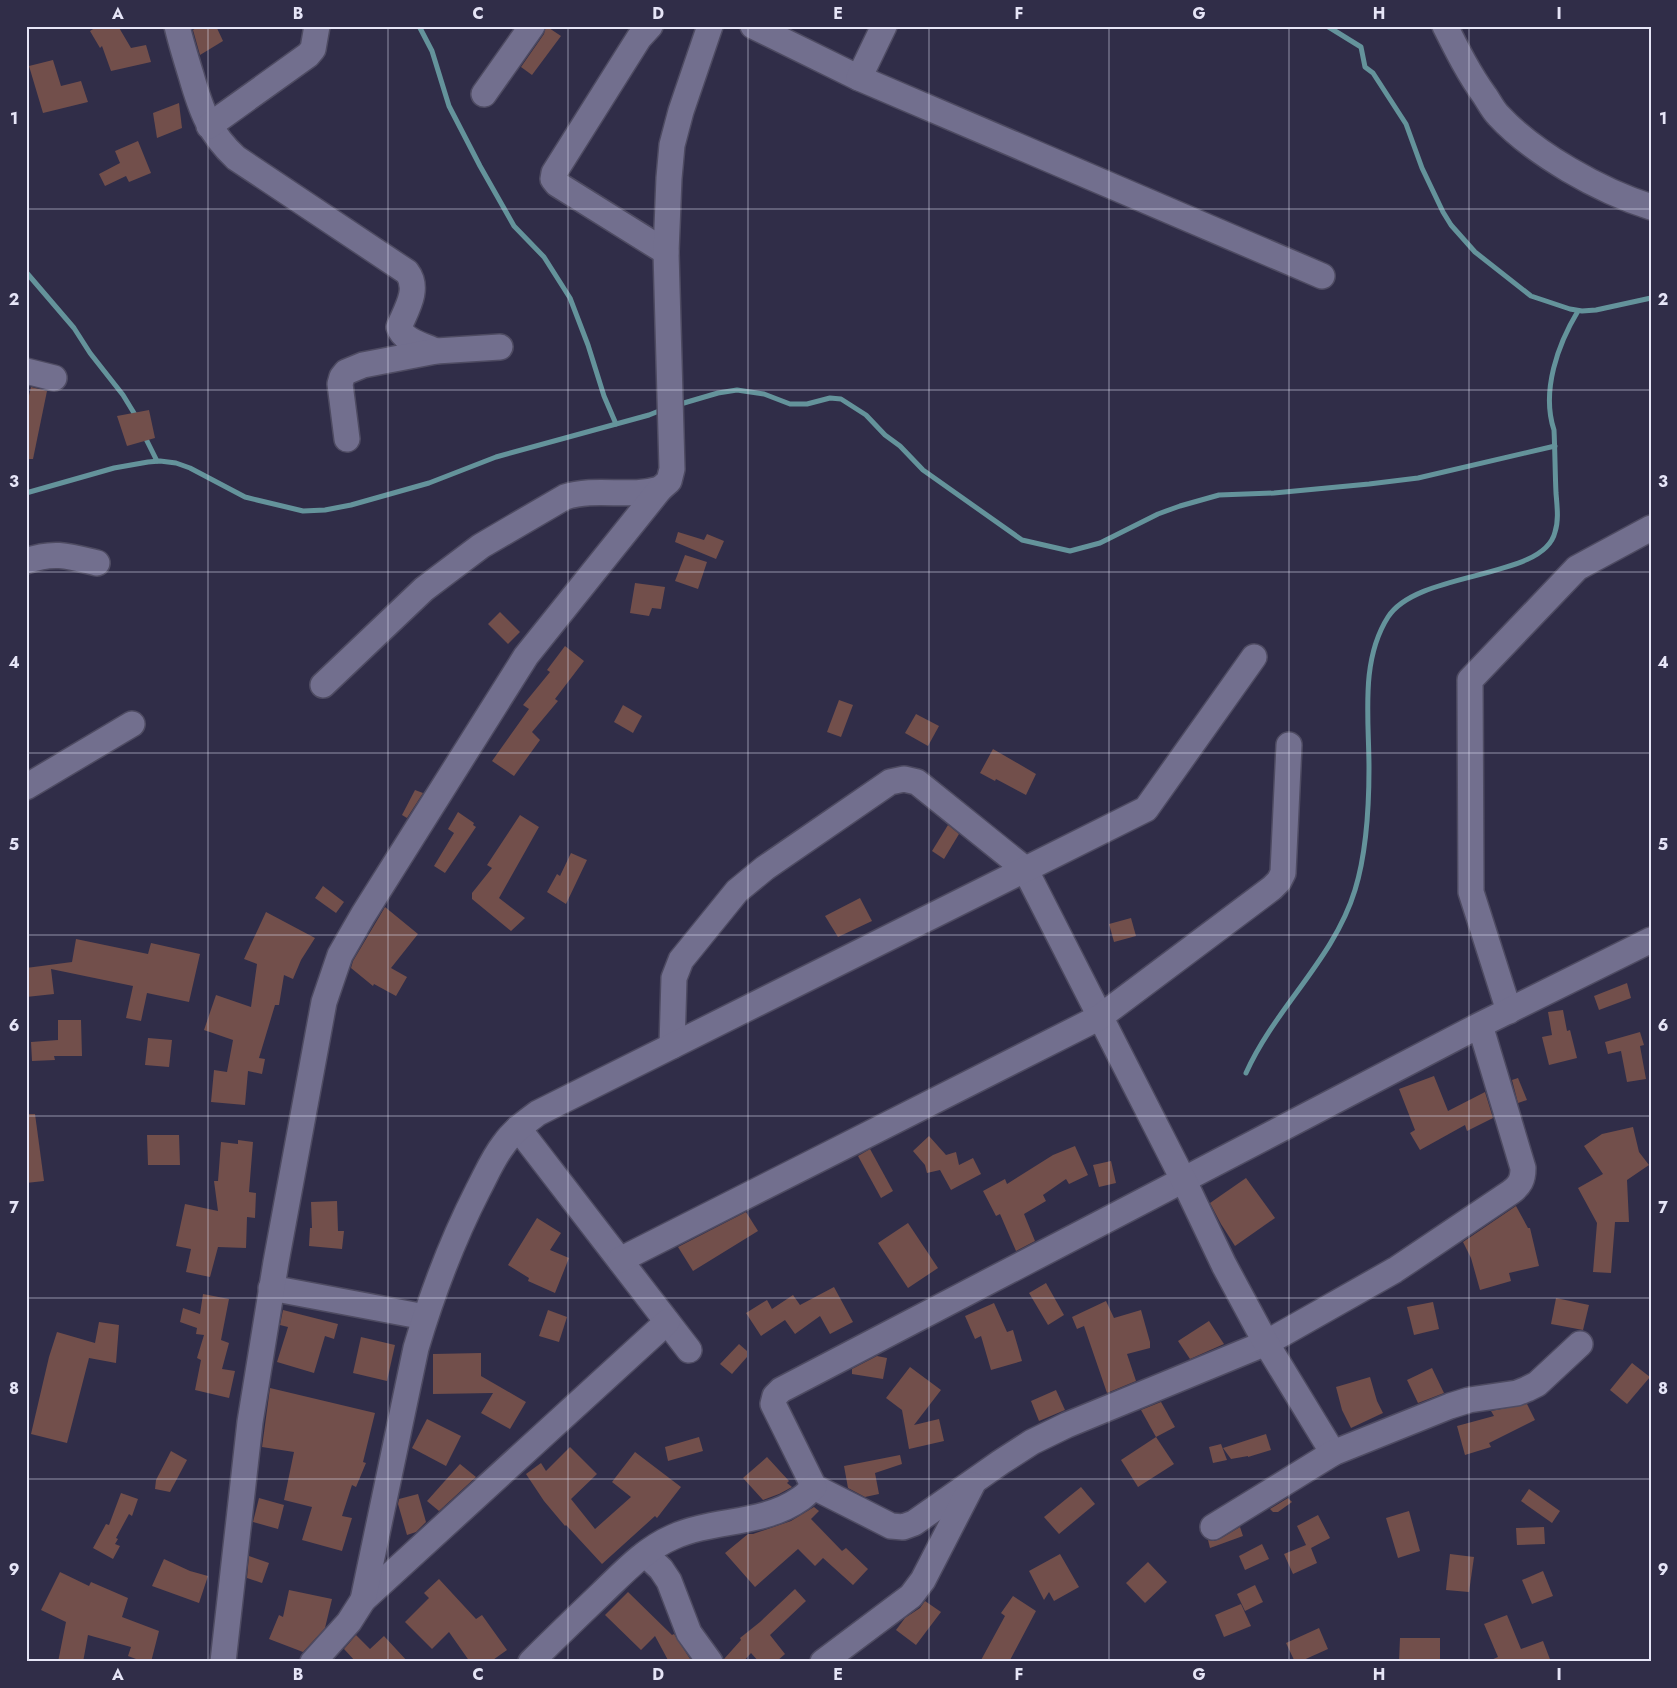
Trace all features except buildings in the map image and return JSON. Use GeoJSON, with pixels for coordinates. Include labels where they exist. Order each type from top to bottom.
{"type":"FeatureCollection","features":[{"type":"Feature","properties":{"kind":"street"},"geometry":{"type":"LineString","coordinates":[[177,26],[202,112],[223,146],[236,158],[407,272],[412,278],[413,286],[399,327],[401,333],[405,337],[436,351]]}},
{"type":"Feature","properties":{"kind":"street"},"geometry":{"type":"LineString","coordinates":[[209,126],[308,55],[313,49],[317,26]]}},
{"type":"Feature","properties":{"kind":"street"},"geometry":{"type":"LineString","coordinates":[[484,94],[532,26]]}},
{"type":"Feature","properties":{"kind":"street"},"geometry":{"type":"LineString","coordinates":[[222,1662],[250,1422],[271,1288],[324,1002],[340,955],[363,915],[526,656],[660,489],[669,481],[672,469],[666,252],[669,178],[672,145],[681,110],[710,26]]}},
{"type":"Feature","properties":{"kind":"street"},"geometry":{"type":"LineString","coordinates":[[753,26],[858,78],[1322,276]]}},
{"type":"Feature","properties":{"kind":"street"},"geometry":{"type":"LineString","coordinates":[[858,78],[884,26]]}},
{"type":"Feature","properties":{"kind":"street"},"geometry":{"type":"LineString","coordinates":[[1445,26],[1470,75],[1497,114],[1531,144],[1586,180],[1628,200],[1651,207]]}},
{"type":"Feature","properties":{"kind":"street"},"geometry":{"type":"LineString","coordinates":[[638,30],[554,173],[553,179],[557,184],[666,252]]}},
{"type":"Feature","properties":{"kind":"street"},"geometry":{"type":"LineString","coordinates":[[348,439],[340,384],[346,372],[363,365],[436,351],[500,348]]}},
{"type":"Feature","properties":{"kind":"street"},"geometry":{"type":"LineString","coordinates":[[26,371],[54,378]]}},
{"type":"Feature","properties":{"kind":"street"},"geometry":{"type":"LineString","coordinates":[[324,684],[424,589],[481,546],[565,497],[577,493],[646,493],[660,489]]}},
{"type":"Feature","properties":{"kind":"street"},"geometry":{"type":"LineString","coordinates":[[1509,1011],[1471,892],[1470,680],[1577,568],[1651,528]]}},
{"type":"Feature","properties":{"kind":"street"},"geometry":{"type":"LineString","coordinates":[[26,561],[40,556],[59,554],[97,563]]}},
{"type":"Feature","properties":{"kind":"street"},"geometry":{"type":"LineString","coordinates":[[363,1600],[416,1348],[425,1317],[464,1218],[495,1157],[518,1128],[538,1113],[1146,809],[1254,657]]}},
{"type":"Feature","properties":{"kind":"street"},"geometry":{"type":"LineString","coordinates":[[26,787],[132,724]]}},
{"type":"Feature","properties":{"kind":"street"},"geometry":{"type":"LineString","coordinates":[[620,1260],[1100,1017],[1264,894],[1279,881],[1283,873],[1288,745]]}},
{"type":"Feature","properties":{"kind":"street"},"geometry":{"type":"LineString","coordinates":[[672,1046],[674,978],[677,968],[681,960],[736,891],[765,868],[890,782],[904,778],[916,782],[1024,869],[1184,1181],[1224,1265],[1266,1343],[1333,1454]]}},
{"type":"Feature","properties":{"kind":"street"},"geometry":{"type":"LineString","coordinates":[[1480,1025],[1523,1168],[1523,1178],[1519,1185],[1396,1270],[1266,1343],[1067,1425],[1032,1442],[914,1523],[903,1527],[891,1526],[814,1487],[773,1404],[775,1396],[781,1390],[1480,1025],[1651,940]]}},
{"type":"Feature","properties":{"kind":"street"},"geometry":{"type":"LineString","coordinates":[[518,1128],[689,1350]]}},
{"type":"Feature","properties":{"kind":"street"},"geometry":{"type":"LineString","coordinates":[[271,1288],[425,1317]]}},
{"type":"Feature","properties":{"kind":"street"},"geometry":{"type":"LineString","coordinates":[[313,1662],[349,1622],[363,1600],[667,1322]]}},
{"type":"Feature","properties":{"kind":"street"},"geometry":{"type":"LineString","coordinates":[[1212,1527],[1333,1454],[1450,1406],[1469,1400],[1527,1390],[1537,1384],[1580,1344]]}},
{"type":"Feature","properties":{"kind":"street"},"geometry":{"type":"LineString","coordinates":[[823,1662],[918,1589],[975,1480]]}},
{"type":"Feature","properties":{"kind":"street"},"geometry":{"type":"LineString","coordinates":[[531,1662],[644,1554],[674,1536],[700,1528],[760,1516],[782,1508],[799,1500],[814,1487]]}},
{"type":"Feature","properties":{"kind":"street"},"geometry":{"type":"LineString","coordinates":[[644,1554],[661,1570],[669,1581],[689,1633],[710,1662]]}},
{"type":"Feature","properties":{"kind":"waterway"},"geometry":{"type":"LineString","coordinates":[[419,26],[432,51],[449,106],[480,166],[514,226],[544,257],[570,298],[588,345],[604,396],[616,424]]}},
{"type":"Feature","properties":{"kind":"waterway"},"geometry":{"type":"LineString","coordinates":[[1327,26],[1361,47],[1365,67],[1373,73],[1406,124],[1422,168],[1443,212],[1451,225],[1475,252],[1531,296],[1570,309],[1582,311],[1596,310],[1651,298]]}},
{"type":"Feature","properties":{"kind":"waterway"},"geometry":{"type":"LineString","coordinates":[[26,272],[74,328],[90,353],[123,395],[137,418]]}},
{"type":"Feature","properties":{"kind":"waterway"},"geometry":{"type":"LineString","coordinates":[[1246,1073],[1272,1027],[1333,939],[1355,890],[1365,845],[1368,814],[1368,690],[1370,671],[1373,652],[1379,634],[1388,617],[1403,602],[1425,591],[1505,568],[1528,559],[1546,548],[1555,532],[1557,513],[1554,430],[1549,400],[1558,353],[1578,311]]}},
{"type":"Feature","properties":{"kind":"waterway"},"geometry":{"type":"LineString","coordinates":[[677,405],[718,393],[737,390],[764,394],[790,404],[807,404],[830,398],[841,399],[866,415],[923,470],[1022,540],[1070,551],[1100,543],[1158,514],[1219,495],[1274,493],[1418,478],[1555,446]]}},
{"type":"Feature","properties":{"kind":"waterway"},"geometry":{"type":"LineString","coordinates":[[26,493],[114,468],[160,461],[176,463],[190,468],[245,497],[303,511],[325,510],[351,505],[429,483],[496,457],[649,415],[664,409]]}},
{"type":"Feature","properties":{"kind":"waterway"},"geometry":{"type":"LineString","coordinates":[[144,435],[157,461]]}}]}
